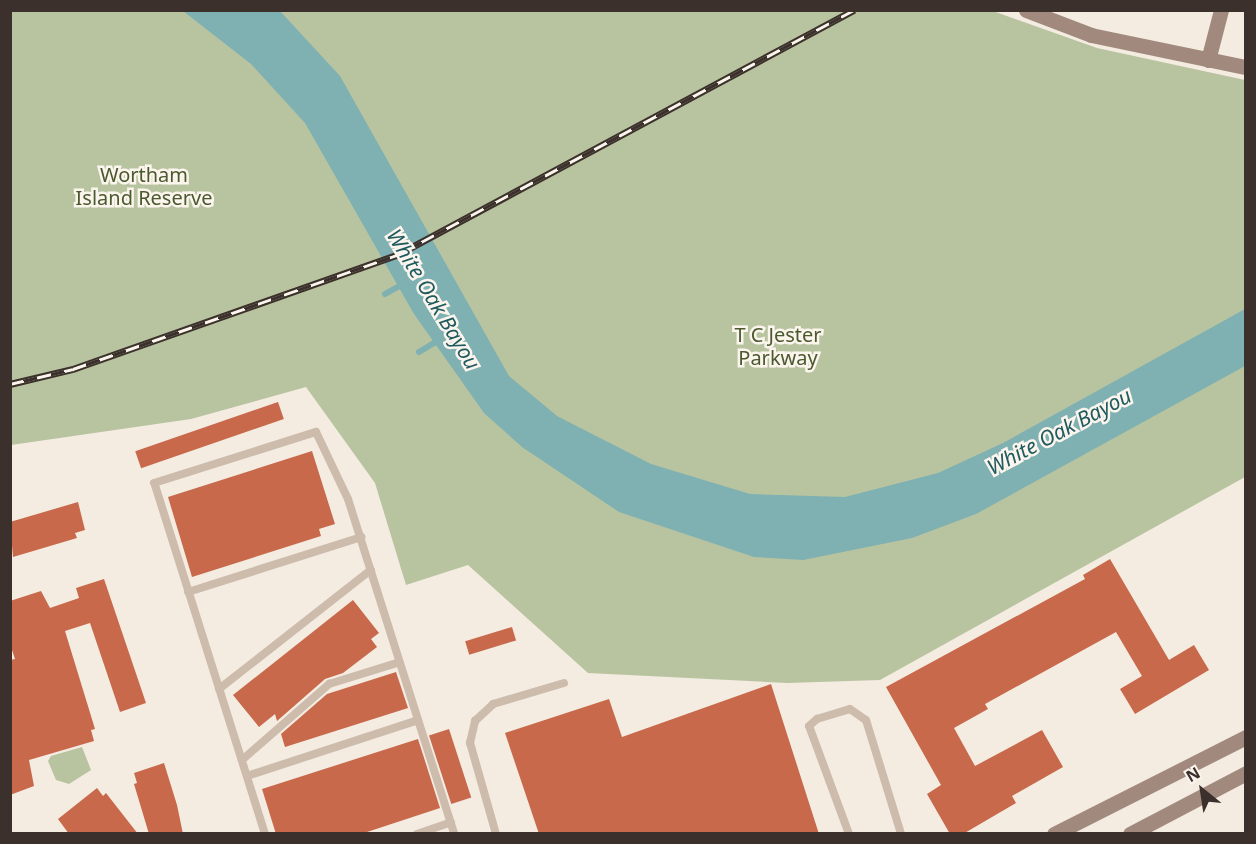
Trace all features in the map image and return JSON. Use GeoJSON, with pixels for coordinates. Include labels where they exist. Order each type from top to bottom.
{"type":"FeatureCollection","features":[{"type":"Feature","properties":{"kind":"main road"},"geometry":{"type":"LineString","coordinates":[[1026,10],[1090,35],[1245,67]]}},
{"type":"Feature","properties":{"kind":"main road"},"geometry":{"type":"LineString","coordinates":[[1208,60],[1221,10]]}},
{"type":"Feature","properties":{"kind":"main road"},"geometry":{"type":"LineString","coordinates":[[1054,834],[1245,737]]}},
{"type":"Feature","properties":{"kind":"main road"},"geometry":{"type":"LineString","coordinates":[[1130,834],[1245,773]]}},
{"type":"Feature","properties":{"kind":"lane"},"geometry":{"type":"LineString","coordinates":[[265,834],[154,483],[316,432],[348,499],[454,834]]}},
{"type":"Feature","properties":{"kind":"lane"},"geometry":{"type":"LineString","coordinates":[[188,592],[361,537]]}},
{"type":"Feature","properties":{"kind":"lane"},"geometry":{"type":"LineString","coordinates":[[219,689],[371,570]]}},
{"type":"Feature","properties":{"kind":"lane"},"geometry":{"type":"LineString","coordinates":[[242,760],[329,684],[400,662]]}},
{"type":"Feature","properties":{"kind":"lane"},"geometry":{"type":"LineString","coordinates":[[496,834],[470,743],[475,722],[493,704],[564,683]]}},
{"type":"Feature","properties":{"kind":"lane"},"geometry":{"type":"LineString","coordinates":[[849,834],[809,726],[817,719],[850,709],[866,720],[901,834]]}},
{"type":"Feature","properties":{"kind":"lane"},"geometry":{"type":"LineString","coordinates":[[246,776],[418,720]]}},
{"type":"Feature","properties":{"kind":"lane"},"geometry":{"type":"LineString","coordinates":[[417,834],[451,822]]}},
{"type":"Feature","properties":{"kind":"green space","name":"T C Jester Parkway"},"geometry":{"type":"Polygon","coordinates":[[[10,11],[993,11],[1097,48],[1245,80],[1245,477],[880,680],[787,683],[588,673],[468,565],[406,585],[375,483],[306,387],[191,419],[11,445],[10,11]]]}},
{"type":"Feature","properties":{"kind":"green space"},"geometry":{"type":"Polygon","coordinates":[[[82,747],[91,770],[69,784],[56,780],[48,761],[51,756],[82,747]]]}},
{"type":"Feature","properties":{"kind":"water","name":"White Oak Bayou"},"geometry":{"type":"Polygon","coordinates":[[[183,11],[280,11],[340,76],[509,376],[557,416],[651,464],[750,494],[845,497],[938,473],[1003,443],[1245,309],[1245,366],[976,514],[912,538],[803,560],[754,557],[619,512],[522,447],[484,413],[414,314],[305,123],[251,64],[183,11]]]}},
{"type":"Feature","properties":{"kind":"building"},"geometry":{"type":"Polygon","coordinates":[[[278,402],[284,419],[141,468],[135,451],[278,402]]]}},
{"type":"Feature","properties":{"kind":"building"},"geometry":{"type":"Polygon","coordinates":[[[312,451],[335,524],[319,529],[321,536],[192,577],[168,497],[312,451]]]}},
{"type":"Feature","properties":{"kind":"building"},"geometry":{"type":"Polygon","coordinates":[[[78,502],[85,530],[75,533],[77,538],[13,557],[10,522],[78,502]]]}},
{"type":"Feature","properties":{"kind":"building"},"geometry":{"type":"Polygon","coordinates":[[[1110,559],[1169,660],[1194,645],[1209,670],[1135,714],[1120,689],[1142,676],[1116,632],[985,704],[988,709],[954,728],[975,766],[1042,730],[1063,767],[1012,796],[1016,803],[963,834],[950,834],[927,794],[941,785],[886,687],[1085,579],[1083,575],[1110,559]]]}},
{"type":"Feature","properties":{"kind":"building"},"geometry":{"type":"Polygon","coordinates":[[[104,579],[146,703],[120,712],[90,623],[65,631],[95,729],[91,730],[94,741],[29,760],[34,786],[10,795],[10,660],[15,659],[10,644],[10,601],[41,591],[50,608],[79,598],[76,588],[104,579]]]}},
{"type":"Feature","properties":{"kind":"building"},"geometry":{"type":"Polygon","coordinates":[[[353,600],[379,633],[371,639],[377,647],[343,673],[325,679],[277,721],[275,714],[259,727],[233,695],[353,600]]]}},
{"type":"Feature","properties":{"kind":"building"},"geometry":{"type":"Polygon","coordinates":[[[512,627],[516,640],[469,655],[465,641],[512,627]]]}},
{"type":"Feature","properties":{"kind":"building"},"geometry":{"type":"Polygon","coordinates":[[[396,672],[408,708],[285,747],[281,734],[327,694],[396,672]]]}},
{"type":"Feature","properties":{"kind":"building"},"geometry":{"type":"Polygon","coordinates":[[[771,684],[819,834],[539,834],[505,733],[609,699],[622,737],[771,684]]]}},
{"type":"Feature","properties":{"kind":"building"},"geometry":{"type":"Polygon","coordinates":[[[449,729],[471,797],[451,804],[429,735],[449,729]]]}},
{"type":"Feature","properties":{"kind":"building"},"geometry":{"type":"Polygon","coordinates":[[[418,739],[440,808],[361,834],[276,834],[262,789],[418,739]]]}},
{"type":"Feature","properties":{"kind":"building"},"geometry":{"type":"Polygon","coordinates":[[[164,763],[183,834],[149,834],[134,784],[137,783],[134,773],[164,763]]]}},
{"type":"Feature","properties":{"kind":"building"},"geometry":{"type":"Polygon","coordinates":[[[97,788],[103,796],[106,793],[138,834],[69,834],[58,819],[97,788]]]}},
{"type":"Feature","properties":{"kind":"waterway","name":"White Oak Bayou"},"geometry":{"type":"LineString","coordinates":[[385,294],[403,284]]}},
{"type":"Feature","properties":{"kind":"waterway","name":"White Oak Bayou"},"geometry":{"type":"LineString","coordinates":[[419,352],[439,340]]}},
{"type":"Feature","properties":{"kind":"railway"},"geometry":{"type":"LineString","coordinates":[[10,384],[73,369],[397,255],[854,10]]}},
{"type":"Feature","properties":{"kind":"park label","name":"Wortham Island Reserve"},"geometry":{"type":"Point","coordinates":[144,186]}}]}
